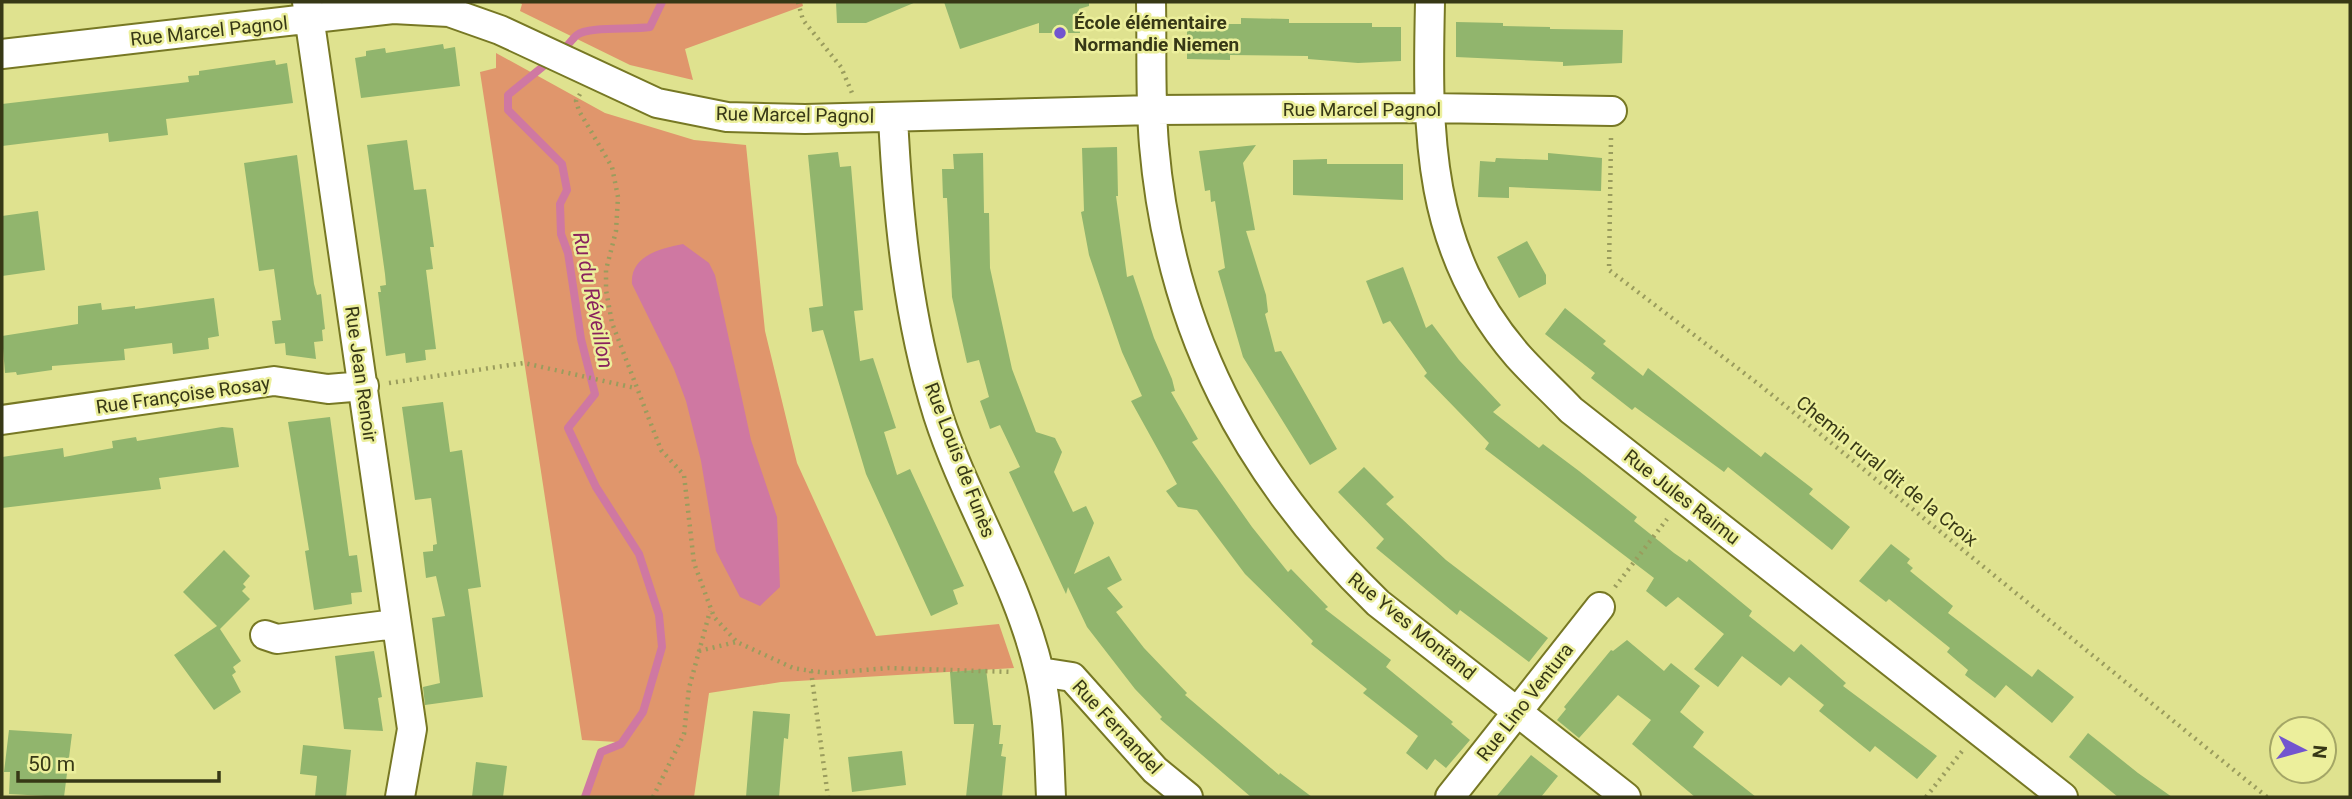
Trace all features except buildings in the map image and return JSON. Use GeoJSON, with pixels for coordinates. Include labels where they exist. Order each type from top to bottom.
{"type":"FeatureCollection","features":[{"type":"Feature","properties":{"kind":"street","name":"Rue Yves Montand"},"geometry":{"type":"LineString","coordinates":[[1151,2],[1157,169],[1172,253],[1202,354],[1238,430],[1287,502],[1342,568],[1378,603],[1626,797]]}},
{"type":"Feature","properties":{"kind":"street","name":"Rue Jules Raimu"},"geometry":{"type":"LineString","coordinates":[[1430,2],[1428,108],[1434,175],[1448,235],[1477,297],[1517,356],[1571,410],[2063,797]]}},
{"type":"Feature","properties":{"kind":"street","name":"Rue Marcel Pagnol"},"geometry":{"type":"LineString","coordinates":[[2,54],[307,11],[393,9],[449,12],[500,30],[657,103],[727,117],[862,118],[1154,110],[1428,108],[1612,111]]}},
{"type":"Feature","properties":{"kind":"street","name":"Rue Jean Renoir"},"geometry":{"type":"LineString","coordinates":[[307,11],[364,386],[395,624],[412,729],[400,797]]}},
{"type":"Feature","properties":{"kind":"street","name":"Rue Louis de Funès"},"geometry":{"type":"LineString","coordinates":[[893,117],[904,260],[923,363],[939,418],[1023,617],[1040,672],[1051,797]]}},
{"type":"Feature","properties":{"kind":"street","name":"Rue Françoise Rosay"},"geometry":{"type":"LineString","coordinates":[[2,420],[274,381],[328,389],[364,386]]}},
{"type":"Feature","properties":{"kind":"street","name":"Rue Lino Ventura"},"geometry":{"type":"LineString","coordinates":[[1450,797],[1600,607]]}},
{"type":"Feature","properties":{"kind":"street"},"geometry":{"type":"LineString","coordinates":[[265,635],[277,639],[395,624]]}},
{"type":"Feature","properties":{"kind":"street","name":"Rue Fernandel"},"geometry":{"type":"LineString","coordinates":[[1040,672],[1072,677],[1155,770],[1188,797]]}},
{"type":"Feature","properties":{"kind":"path"},"geometry":{"type":"LineString","coordinates":[[798,2],[803,20],[841,67],[862,118]]}},
{"type":"Feature","properties":{"kind":"path"},"geometry":{"type":"LineString","coordinates":[[568,63],[579,111],[612,167],[615,180],[618,211],[606,270],[606,290],[612,323],[631,365],[635,388],[654,427],[661,450],[684,475],[694,563],[710,610],[737,642],[793,668],[830,673],[888,668],[1040,672]]}},
{"type":"Feature","properties":{"kind":"path","name":"Chemin rural dit de la Croix"},"geometry":{"type":"LineString","coordinates":[[1612,111],[1609,270],[1761,386],[2267,797]]}},
{"type":"Feature","properties":{"kind":"path"},"geometry":{"type":"LineString","coordinates":[[364,386],[524,363],[635,388]]}},
{"type":"Feature","properties":{"kind":"path"},"geometry":{"type":"LineString","coordinates":[[1600,607],[1683,498]]}},
{"type":"Feature","properties":{"kind":"path"},"geometry":{"type":"LineString","coordinates":[[653,797],[684,734],[689,688],[710,610]]}},
{"type":"Feature","properties":{"kind":"path"},"geometry":{"type":"LineString","coordinates":[[699,651],[737,642]]}},
{"type":"Feature","properties":{"kind":"path"},"geometry":{"type":"LineString","coordinates":[[811,671],[828,797]]}},
{"type":"Feature","properties":{"kind":"path"},"geometry":{"type":"LineString","coordinates":[[1926,797],[1979,730]]}},
{"type":"Feature","properties":{"kind":"shaded area"},"geometry":{"type":"Polygon","coordinates":[[[518,2],[802,2],[803,6],[685,49],[693,80],[630,65],[520,11],[522,4],[518,2]]]}},
{"type":"Feature","properties":{"kind":"shaded area"},"geometry":{"type":"Polygon","coordinates":[[[496,53],[605,113],[694,140],[746,145],[765,331],[797,463],[876,636],[999,624],[1014,668],[781,682],[709,693],[694,797],[582,797],[600,749],[617,742],[582,740],[480,72],[496,68],[496,53]]]}},
{"type":"Feature","properties":{"kind":"shaded area"},"geometry":{"type":"Polygon","coordinates":[[[683,244],[709,263],[715,275],[751,440],[777,517],[780,587],[760,606],[740,597],[716,551],[701,461],[686,401],[674,369],[632,284],[633,274],[641,260],[656,251],[683,244]]]}},
{"type":"Feature","properties":{"kind":"waterway","name":"Ru du Réveillon"},"geometry":{"type":"LineString","coordinates":[[561,52],[583,32],[650,27],[662,2]]}},
{"type":"Feature","properties":{"kind":"waterway","name":"Ru du Réveillon"},"geometry":{"type":"LineString","coordinates":[[551,60],[508,95],[508,110],[562,164],[567,190],[560,204],[561,234],[568,253],[581,339],[595,394],[568,428],[596,487],[639,554],[659,615],[662,647],[643,712],[621,744],[601,752],[585,797]]}},
{"type":"Feature","properties":{"kind":"place","name":"École élémentaire Normandie Niemen"},"geometry":{"type":"Point","coordinates":[1060,33]}}]}
